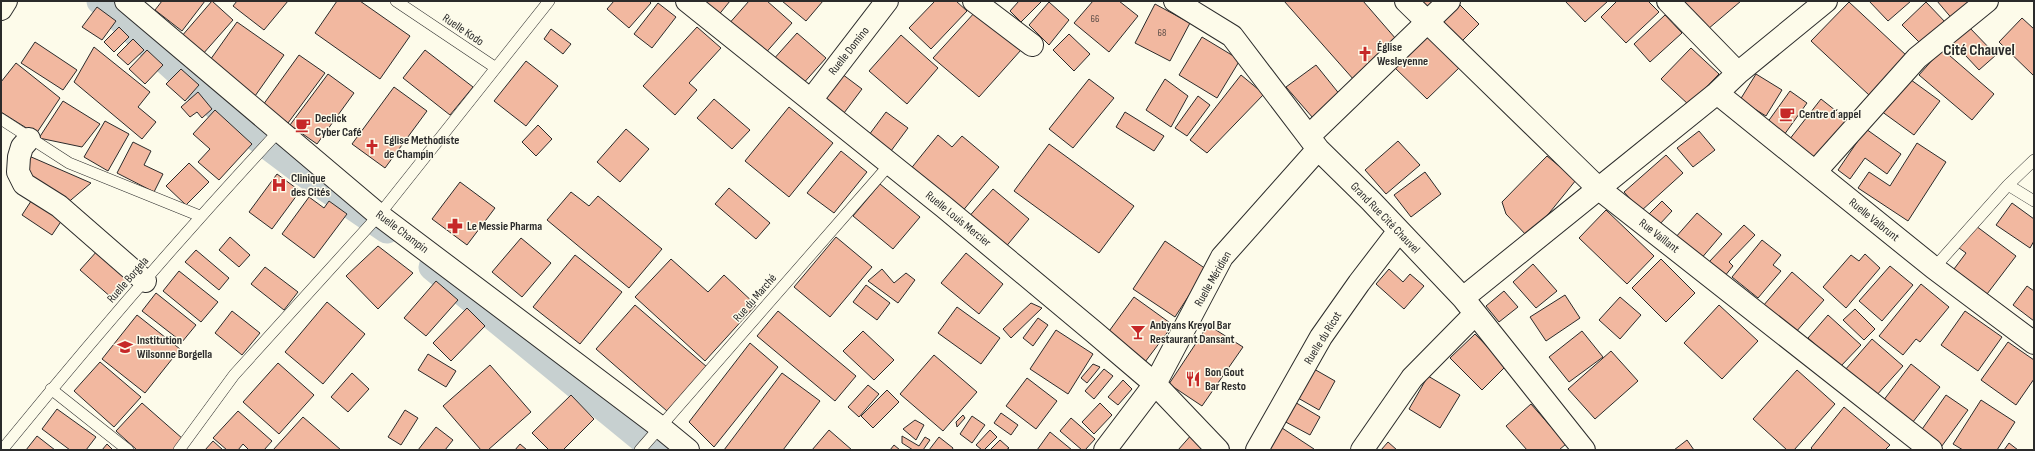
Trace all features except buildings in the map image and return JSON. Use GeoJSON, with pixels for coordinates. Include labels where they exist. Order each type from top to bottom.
{"type":"FeatureCollection","features":[{"type":"Feature","properties":{"kind":"street"},"geometry":{"type":"LineString","coordinates":[[1,9],[6,1]]}},
{"type":"Feature","properties":{"kind":"street","name":"Ruelle Champin"},"geometry":{"type":"LineString","coordinates":[[126,1],[379,215],[660,427],[688,450]]}},
{"type":"Feature","properties":{"kind":"street","name":"Ruelle Louis Mercier"},"geometry":{"type":"LineString","coordinates":[[687,1],[890,164],[1155,384],[1218,450]]}},
{"type":"Feature","properties":{"kind":"street","name":"Ruelle Domino"},"geometry":{"type":"LineString","coordinates":[[811,100],[887,1]]}},
{"type":"Feature","properties":{"kind":"street"},"geometry":{"type":"LineString","coordinates":[[974,1],[1032,45]]}},
{"type":"Feature","properties":{"kind":"street","name":"Grand Rue Cité Chauvel"},"geometry":{"type":"LineString","coordinates":[[1175,1],[1232,36],[1313,143],[1371,201],[1398,232],[1469,306],[1579,448]]}},
{"type":"Feature","properties":{"kind":"street","name":"Rue Vaillant"},"geometry":{"type":"LineString","coordinates":[[1406,1],[1598,188],[1931,450]]}},
{"type":"Feature","properties":{"kind":"street","name":"Ruelle Méridien"},"geometry":{"type":"LineString","coordinates":[[1105,450],[1155,384],[1222,257],[1313,143],[1449,1]]}},
{"type":"Feature","properties":{"kind":"street"},"geometry":{"type":"LineString","coordinates":[[1668,1],[1738,73]]}},
{"type":"Feature","properties":{"kind":"street"},"geometry":{"type":"LineString","coordinates":[[1362,450],[1412,378],[1469,306],[1598,188],[1718,93],[1738,73],[1826,1]]}},
{"type":"Feature","properties":{"kind":"street"},"geometry":{"type":"LineString","coordinates":[[1815,172],[1916,58],[1987,1]]}},
{"type":"Feature","properties":{"kind":"street","name":"Ruelle Valbrunt"},"geometry":{"type":"LineString","coordinates":[[1718,93],[1934,268],[2034,343]]}},
{"type":"Feature","properties":{"kind":"street"},"geometry":{"type":"LineString","coordinates":[[29,138],[22,146],[19,157],[18,172],[24,184],[59,206],[144,281]]}},
{"type":"Feature","properties":{"kind":"street","name":"Ruelle du Ricot"},"geometry":{"type":"LineString","coordinates":[[1257,450],[1321,337],[1359,283],[1398,232]]}},
{"type":"Feature","properties":{"kind":"lane","name":"Ruelle Kodo"},"geometry":{"type":"LineString","coordinates":[[396,1],[496,68]]}},
{"type":"Feature","properties":{"kind":"lane"},"geometry":{"type":"LineString","coordinates":[[180,450],[234,374],[379,215],[549,1]]}},
{"type":"Feature","properties":{"kind":"lane"},"geometry":{"type":"LineString","coordinates":[[1,119],[69,163],[200,216]]}},
{"type":"Feature","properties":{"kind":"lane","name":"Ruelle Borgela"},"geometry":{"type":"LineString","coordinates":[[2,450],[52,389],[200,216],[279,131]]}},
{"type":"Feature","properties":{"kind":"lane"},"geometry":{"type":"LineString","coordinates":[[1934,268],[2008,185],[2034,160]]}},
{"type":"Feature","properties":{"kind":"lane","name":"Rue du Marché"},"geometry":{"type":"LineString","coordinates":[[640,450],[890,164]]}},
{"type":"Feature","properties":{"kind":"lane"},"geometry":{"type":"LineString","coordinates":[[2008,185],[2034,201]]}},
{"type":"Feature","properties":{"kind":"lane"},"geometry":{"type":"LineString","coordinates":[[52,389],[128,450]]}},
{"type":"Feature","properties":{"kind":"waterway"},"geometry":{"type":"LineString","coordinates":[[100,1],[221,111],[302,172],[387,230]]}},
{"type":"Feature","properties":{"kind":"waterway"},"geometry":{"type":"LineString","coordinates":[[432,267],[655,450]]}},
{"type":"Feature","properties":{"kind":"place","name":"Église Wesleyenne"},"geometry":{"type":"Point","coordinates":[1365,54]}},
{"type":"Feature","properties":{"kind":"place","name":"Centre d´appel"},"geometry":{"type":"Point","coordinates":[1787,114]}},
{"type":"Feature","properties":{"kind":"place","name":"Declick Cyber Café"},"geometry":{"type":"Point","coordinates":[303,125]}},
{"type":"Feature","properties":{"kind":"place","name":"Eglise Methodiste de Champin"},"geometry":{"type":"Point","coordinates":[372,147]}},
{"type":"Feature","properties":{"kind":"place","name":"Clinique des Cités"},"geometry":{"type":"Point","coordinates":[279,185]}},
{"type":"Feature","properties":{"kind":"place","name":"Le Messie Pharma"},"geometry":{"type":"Point","coordinates":[455,226]}},
{"type":"Feature","properties":{"kind":"place","name":"Anbyans Kreyol Bar Restaurant Dansant"},"geometry":{"type":"Point","coordinates":[1138,332]}},
{"type":"Feature","properties":{"kind":"place","name":"Institution Wilsonne Borgella"},"geometry":{"type":"Point","coordinates":[125,347]}},
{"type":"Feature","properties":{"kind":"place","name":"Bon Gout Bar Resto"},"geometry":{"type":"Point","coordinates":[1193,379]}},
{"type":"Feature","properties":{"kind":"district","name":"Cité Chauvel"},"geometry":{"type":"Point","coordinates":[1979,50]}}]}
